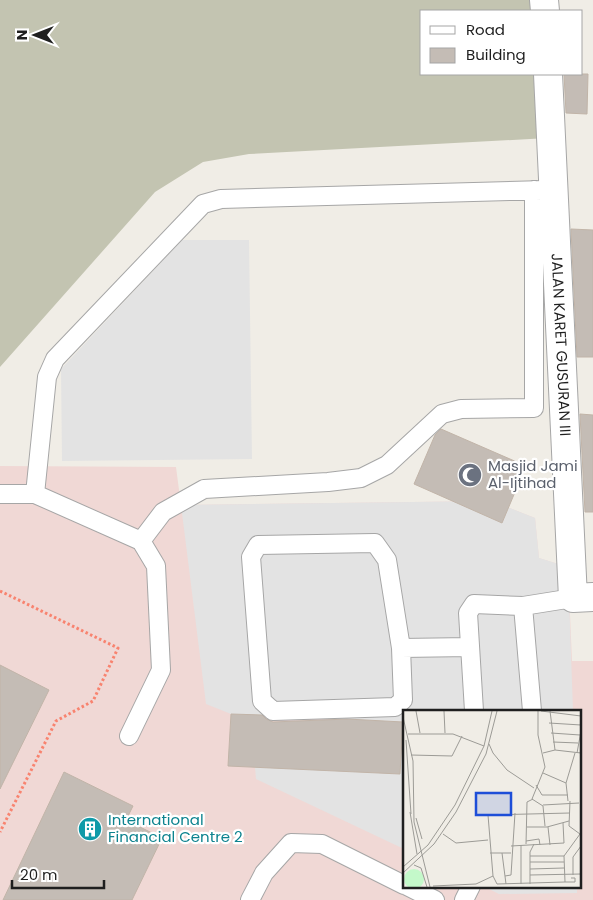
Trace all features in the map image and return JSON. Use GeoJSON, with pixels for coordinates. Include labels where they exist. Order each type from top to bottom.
{"type":"FeatureCollection","features":[{"type":"Feature","properties":{"kind":"street","name":"JALAN KARET GUSURAN III"},"geometry":{"type":"LineString","coordinates":[[548,75],[544,190],[583,597]]}},
{"type":"Feature","properties":{"kind":"lane"},"geometry":{"type":"LineString","coordinates":[[35,494],[47,377],[55,359],[203,204],[220,198],[544,190],[534,408],[461,408],[442,414],[388,465],[361,478],[328,482],[204,489],[163,512],[141,541]]}},
{"type":"Feature","properties":{"kind":"lane"},"geometry":{"type":"LineString","coordinates":[[0,494],[35,494],[141,541],[156,566],[161,670],[129,736]]}},
{"type":"Feature","properties":{"kind":"lane"},"geometry":{"type":"LineString","coordinates":[[375,544],[387,560],[401,648],[403,700],[395,707],[273,711],[262,701],[251,557],[258,545],[375,544]]}},
{"type":"Feature","properties":{"kind":"lane"},"geometry":{"type":"LineString","coordinates":[[474,710],[468,613],[474,604],[523,606],[583,597]]}},
{"type":"Feature","properties":{"kind":"lane"},"geometry":{"type":"LineString","coordinates":[[523,606],[532,710]]}},
{"type":"Feature","properties":{"kind":"lane"},"geometry":{"type":"LineString","coordinates":[[401,648],[470,647]]}},
{"type":"Feature","properties":{"kind":"lane"},"geometry":{"type":"LineString","coordinates":[[250,900],[264,873],[291,843],[322,844],[403,885]]}},
{"type":"Feature","properties":{"kind":"lane"},"geometry":{"type":"LineString","coordinates":[[409,888],[435,900]]}},
{"type":"Feature","properties":{"kind":"lane"},"geometry":{"type":"LineString","coordinates":[[464,900],[470,888]]}},
{"type":"Feature","properties":{"kind":"path"},"geometry":{"type":"LineString","coordinates":[[0,591],[118,648],[93,701],[56,721],[0,832]]}},
{"type":"Feature","properties":{"kind":"shaded area"},"geometry":{"type":"Polygon","coordinates":[[[0,0],[549,0],[549,10],[420,10],[420,75],[548,75],[548,138],[249,154],[203,162],[155,192],[0,367],[0,0]]]}},
{"type":"Feature","properties":{"kind":"shaded area"},"geometry":{"type":"Polygon","coordinates":[[[182,240],[249,240],[252,459],[62,461],[61,369],[182,240]]]}},
{"type":"Feature","properties":{"kind":"shaded area"},"geometry":{"type":"Polygon","coordinates":[[[0,466],[176,467],[181,505],[492,501],[535,518],[539,558],[568,567],[572,661],[593,661],[593,900],[0,900],[0,466]]]}},
{"type":"Feature","properties":{"kind":"shaded area"},"geometry":{"type":"Polygon","coordinates":[[[492,501],[535,518],[539,558],[568,567],[573,710],[403,710],[403,722],[231,714],[206,704],[181,505],[492,501]]]}},
{"type":"Feature","properties":{"kind":"shaded area"},"geometry":{"type":"Polygon","coordinates":[[[403,722],[403,849],[256,779],[255,767],[400,774],[403,722]]]}},
{"type":"Feature","properties":{"kind":"shaded area"},"geometry":{"type":"Polygon","coordinates":[[[487,888],[577,888],[577,893],[499,894],[487,888]]]}},
{"type":"Feature","properties":{"kind":"building"},"geometry":{"type":"Polygon","coordinates":[[[588,74],[587,114],[566,113],[564,75],[588,74]]]}},
{"type":"Feature","properties":{"kind":"building"},"geometry":{"type":"Polygon","coordinates":[[[571,229],[593,230],[593,357],[577,357],[571,229]]]}},
{"type":"Feature","properties":{"kind":"building"},"geometry":{"type":"Polygon","coordinates":[[[580,414],[593,415],[593,512],[585,512],[580,414]]]}},
{"type":"Feature","properties":{"kind":"building","name":"Masjid Jami Al-Ijtihad"},"geometry":{"type":"Polygon","coordinates":[[[441,429],[526,466],[502,523],[414,484],[435,435],[441,429]]]}},
{"type":"Feature","properties":{"kind":"building"},"geometry":{"type":"Polygon","coordinates":[[[0,665],[49,690],[0,789],[0,665]]]}},
{"type":"Feature","properties":{"kind":"building"},"geometry":{"type":"Polygon","coordinates":[[[231,714],[262,715],[273,722],[347,719],[403,722],[400,774],[228,766],[231,714]]]}},
{"type":"Feature","properties":{"kind":"building","name":"International Financial Centre 2"},"geometry":{"type":"Polygon","coordinates":[[[64,772],[133,806],[126,820],[162,838],[132,900],[3,900],[64,772]]]}},
{"type":"Feature","properties":{"kind":"place","name":"Masjid Jami Al-Ijtihad"},"geometry":{"type":"Point","coordinates":[470,475]}},
{"type":"Feature","properties":{"kind":"place","name":"International Financial Centre 2"},"geometry":{"type":"Point","coordinates":[90,829]}}]}
